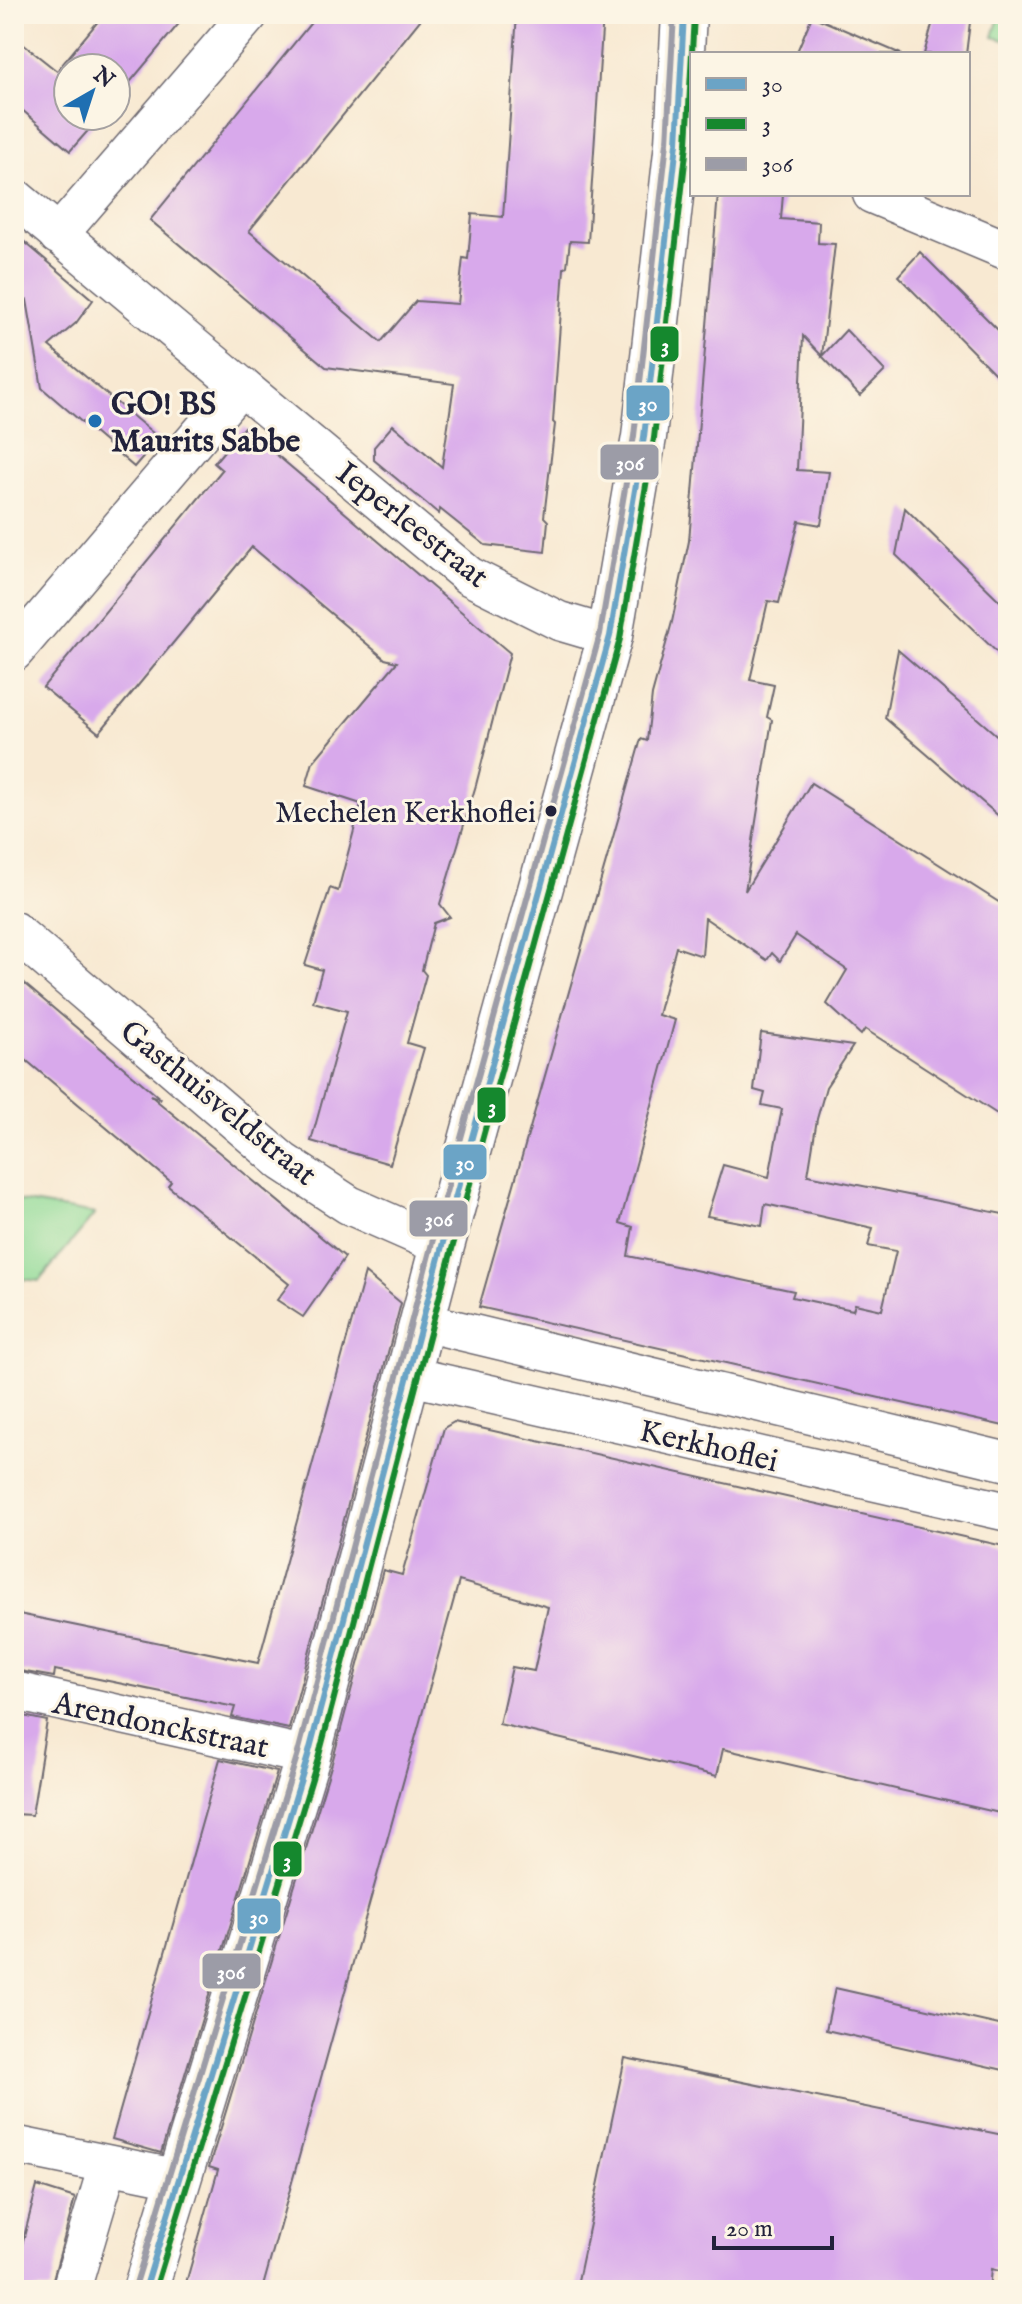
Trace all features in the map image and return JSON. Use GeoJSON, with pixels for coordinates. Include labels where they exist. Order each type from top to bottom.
{"type":"FeatureCollection","features":[{"type":"Feature","properties":{"kind":"main road"},"geometry":{"type":"LineString","coordinates":[[145,2290],[308,1756],[442,1246],[610,636],[644,437],[684,144],[684,14]]}},
{"type":"Feature","properties":{"kind":"street"},"geometry":{"type":"LineString","coordinates":[[58,235],[249,14]]}},
{"type":"Feature","properties":{"kind":"street"},"geometry":{"type":"LineString","coordinates":[[877,196],[1008,251]]}},
{"type":"Feature","properties":{"kind":"street","name":"Ieperleestraat"},"geometry":{"type":"LineString","coordinates":[[14,197],[469,576],[559,621],[610,636]]}},
{"type":"Feature","properties":{"kind":"street"},"geometry":{"type":"LineString","coordinates":[[14,652],[241,386]]}},
{"type":"Feature","properties":{"kind":"street","name":"Gasthuisveldstraat"},"geometry":{"type":"LineString","coordinates":[[14,931],[283,1162],[349,1205],[442,1246]]}},
{"type":"Feature","properties":{"kind":"street","name":"Kerkhoflei"},"geometry":{"type":"LineString","coordinates":[[423,1322],[1008,1462]]}},
{"type":"Feature","properties":{"kind":"street","name":"Kerkhoflei"},"geometry":{"type":"LineString","coordinates":[[410,1376],[1008,1512]]}},
{"type":"Feature","properties":{"kind":"street","name":"Arendonckstraat"},"geometry":{"type":"LineString","coordinates":[[14,1691],[308,1756]]}},
{"type":"Feature","properties":{"kind":"street"},"geometry":{"type":"LineString","coordinates":[[14,2145],[180,2179]]}},
{"type":"Feature","properties":{"kind":"street"},"geometry":{"type":"LineString","coordinates":[[71,2290],[108,2165]]}},
{"type":"Feature","properties":{"kind":"green space"},"geometry":{"type":"Polygon","coordinates":[[[1000,14],[1008,14],[1008,41],[993,37],[1000,14]]]}},
{"type":"Feature","properties":{"kind":"green space"},"geometry":{"type":"Polygon","coordinates":[[[14,1200],[95,1214],[39,1281],[14,1278],[14,1200]]]}},
{"type":"Feature","properties":{"kind":"building"},"geometry":{"type":"Polygon","coordinates":[[[104,14],[187,14],[132,80],[132,52],[73,52],[104,14]]]}},
{"type":"Feature","properties":{"kind":"building"},"geometry":{"type":"Polygon","coordinates":[[[318,14],[425,14],[249,231],[381,342],[416,301],[458,304],[463,258],[468,259],[472,214],[503,217],[517,14],[603,14],[588,242],[570,241],[567,266],[564,268],[555,424],[544,517],[548,521],[545,552],[485,545],[440,509],[439,514],[374,460],[374,447],[393,425],[442,467],[454,384],[326,367],[150,220],[318,14]]]}},
{"type":"Feature","properties":{"kind":"building"},"geometry":{"type":"Polygon","coordinates":[[[935,14],[971,14],[966,52],[925,52],[935,14]]]}},
{"type":"Feature","properties":{"kind":"building"},"geometry":{"type":"Polygon","coordinates":[[[812,16],[896,52],[797,52],[812,16]]]}},
{"type":"Feature","properties":{"kind":"building"},"geometry":{"type":"Polygon","coordinates":[[[14,37],[52,67],[52,132],[87,132],[70,151],[14,103],[14,37]]]}},
{"type":"Feature","properties":{"kind":"building"},"geometry":{"type":"Polygon","coordinates":[[[718,196],[783,196],[781,219],[819,222],[818,243],[835,244],[822,356],[803,336],[797,470],[829,472],[821,525],[799,521],[779,603],[768,601],[750,680],[774,685],[767,717],[772,720],[745,891],[811,783],[1008,908],[1008,1121],[865,1029],[861,1035],[827,1004],[847,970],[796,935],[780,961],[772,953],[767,960],[705,918],[702,956],[676,947],[658,1015],[675,1020],[620,1223],[633,1227],[628,1256],[794,1291],[792,1297],[853,1310],[855,1304],[882,1310],[896,1251],[868,1246],[873,1228],[765,1204],[762,1226],[707,1216],[723,1165],[769,1177],[782,1109],[762,1105],[765,1093],[754,1090],[761,1033],[853,1046],[826,1087],[817,1119],[808,1175],[1008,1215],[1008,1427],[479,1307],[641,739],[647,741],[652,695],[689,541],[718,196]]]}},
{"type":"Feature","properties":{"kind":"building"},"geometry":{"type":"Polygon","coordinates":[[[14,233],[93,300],[76,323],[49,346],[159,438],[134,467],[42,388],[27,300],[14,315],[14,233]]]}},
{"type":"Feature","properties":{"kind":"building"},"geometry":{"type":"Polygon","coordinates":[[[920,252],[1008,340],[1008,387],[898,276],[920,252]]]}},
{"type":"Feature","properties":{"kind":"building"},"geometry":{"type":"Polygon","coordinates":[[[846,330],[885,371],[860,396],[822,356],[846,330]]]}},
{"type":"Feature","properties":{"kind":"building"},"geometry":{"type":"Polygon","coordinates":[[[244,427],[510,653],[476,785],[440,904],[450,917],[434,923],[422,970],[426,975],[407,1043],[424,1048],[390,1164],[311,1141],[347,1011],[313,1002],[322,970],[305,965],[330,888],[338,891],[361,804],[306,786],[313,762],[397,662],[385,659],[252,547],[99,733],[43,687],[222,470],[214,463],[244,427]]]}},
{"type":"Feature","properties":{"kind":"building"},"geometry":{"type":"Polygon","coordinates":[[[905,508],[1008,609],[1008,663],[896,555],[905,508]]]}},
{"type":"Feature","properties":{"kind":"building"},"geometry":{"type":"Polygon","coordinates":[[[898,650],[1008,745],[1008,824],[885,718],[898,650]]]}},
{"type":"Feature","properties":{"kind":"building"},"geometry":{"type":"Polygon","coordinates":[[[14,975],[161,1099],[150,1095],[345,1257],[303,1317],[277,1300],[289,1284],[168,1186],[171,1182],[14,1050],[14,975]]]}},
{"type":"Feature","properties":{"kind":"building"},"geometry":{"type":"Polygon","coordinates":[[[365,1273],[401,1303],[289,1729],[232,1717],[235,1707],[55,1670],[54,1677],[14,1670],[14,1613],[258,1663],[365,1273]]]}},
{"type":"Feature","properties":{"kind":"building"},"geometry":{"type":"Polygon","coordinates":[[[454,1422],[1008,1547],[1008,1815],[723,1749],[717,1776],[499,1724],[512,1667],[534,1671],[548,1607],[459,1581],[262,2290],[184,2290],[218,2170],[209,2167],[332,1763],[383,1570],[402,1575],[444,1428],[454,1422]]]}},
{"type":"Feature","properties":{"kind":"building"},"geometry":{"type":"Polygon","coordinates":[[[14,1714],[47,1721],[32,1815],[14,1814],[14,1714]]]}},
{"type":"Feature","properties":{"kind":"building"},"geometry":{"type":"Polygon","coordinates":[[[220,1759],[277,1772],[161,2153],[112,2139],[220,1759]]]}},
{"type":"Feature","properties":{"kind":"building"},"geometry":{"type":"Polygon","coordinates":[[[835,1988],[1008,2027],[1008,2071],[826,2030],[835,1988]]]}},
{"type":"Feature","properties":{"kind":"building"},"geometry":{"type":"Polygon","coordinates":[[[625,2058],[1008,2136],[1008,2273],[991,2269],[989,2290],[576,2290],[625,2058]]]}},
{"type":"Feature","properties":{"kind":"building"},"geometry":{"type":"Polygon","coordinates":[[[37,2186],[75,2198],[50,2290],[14,2290],[14,2276],[37,2186]]]}},
{"type":"Feature","properties":{"kind":"transit line","name":"306"},"geometry":{"type":"LineString","coordinates":[[135,2287],[298,1753],[432,1243],[600,634],[634,436],[667,142],[674,14]]}},
{"type":"Feature","properties":{"kind":"transit line","name":"30"},"geometry":{"type":"LineString","coordinates":[[145,2290],[308,1756],[442,1246],[610,636],[644,437],[677,143],[684,14]]}},
{"type":"Feature","properties":{"kind":"transit line","name":"3"},"geometry":{"type":"LineString","coordinates":[[692,52],[694,15]]}},
{"type":"Feature","properties":{"kind":"transit line","name":"3"},"geometry":{"type":"LineString","coordinates":[[155,2290],[318,1759],[452,1249],[620,639],[654,438],[687,144],[690,89]]}},
{"type":"Feature","properties":{"kind":"place","name":"GO! BS Maurits Sabbe"},"geometry":{"type":"Point","coordinates":[95,421]}},
{"type":"Feature","properties":{"kind":"place","name":"Mechelen Kerkhoflei"},"geometry":{"type":"Point","coordinates":[551,811]}}]}
